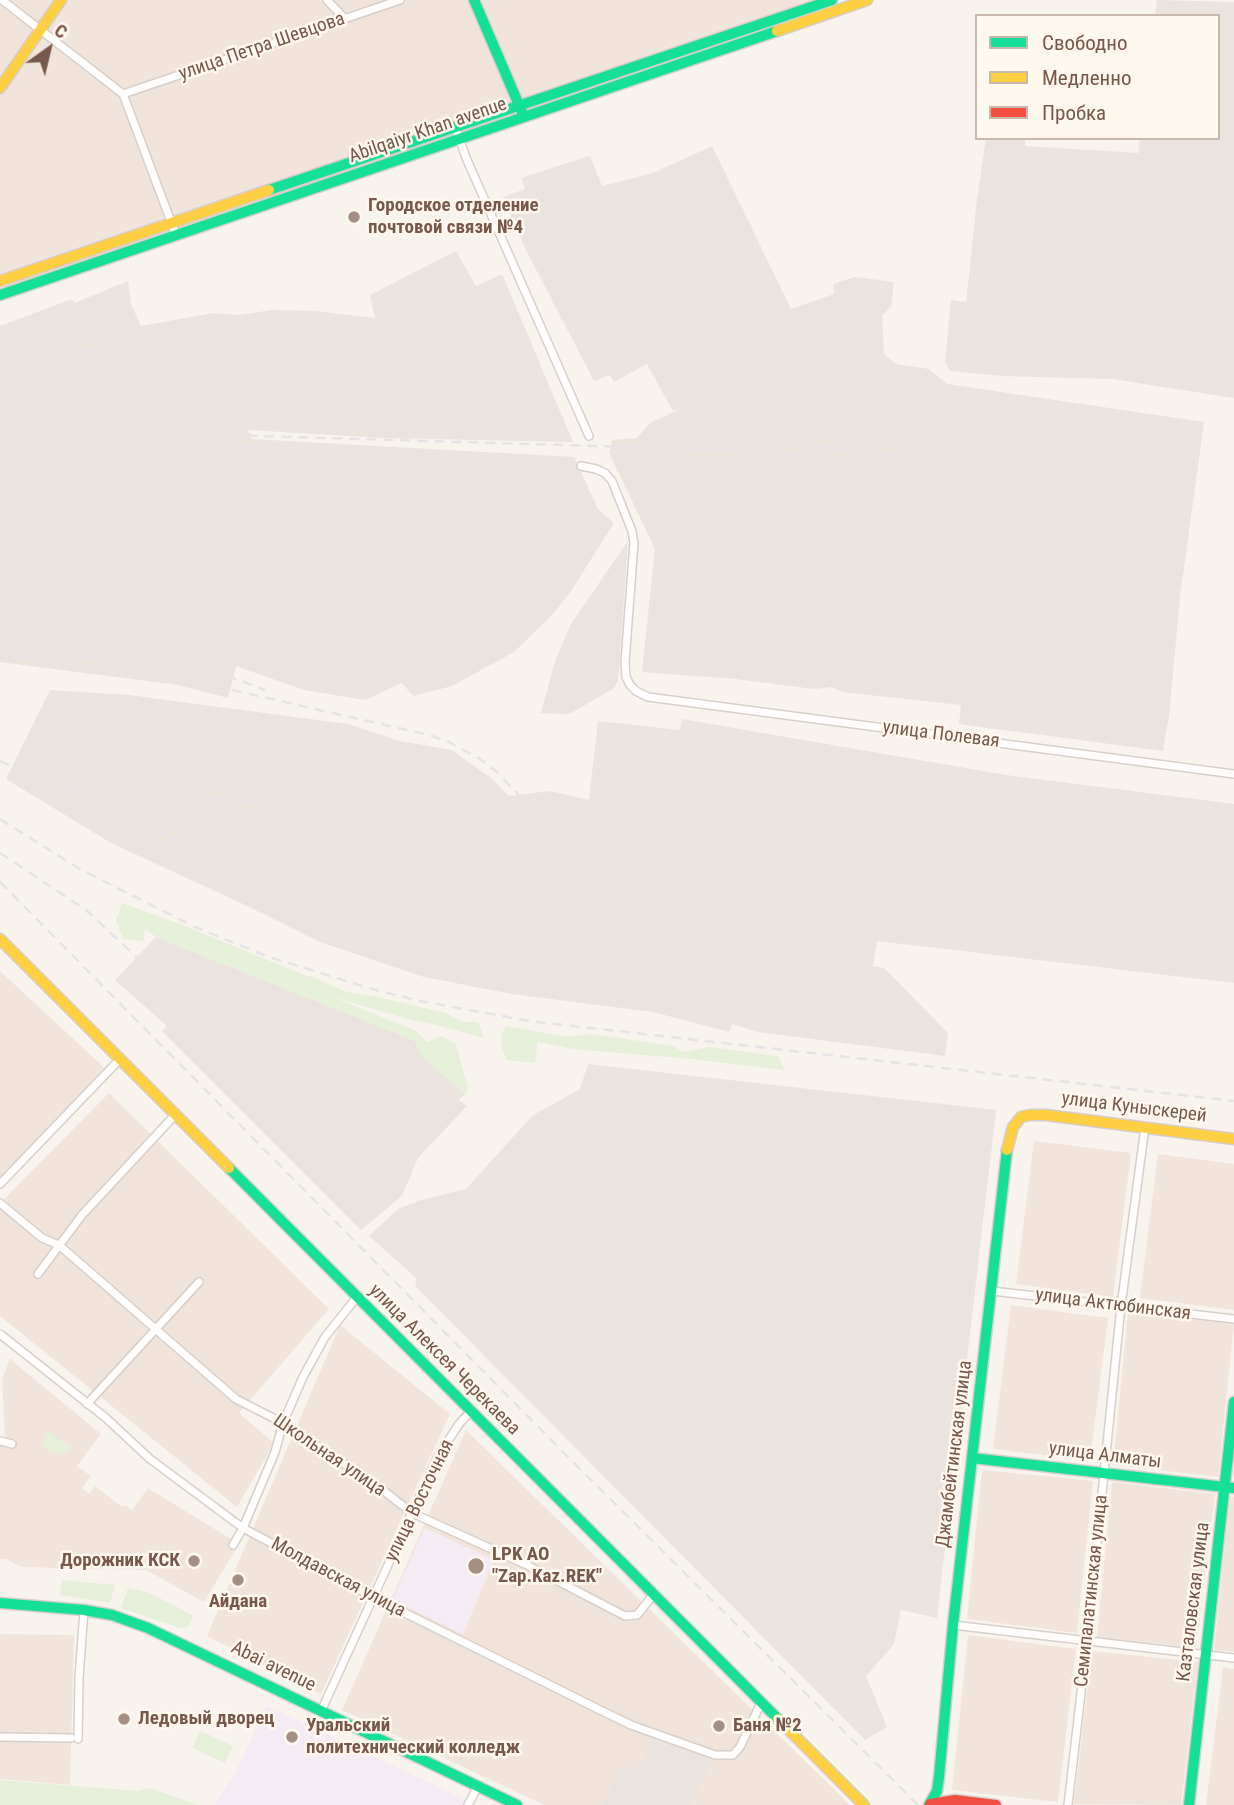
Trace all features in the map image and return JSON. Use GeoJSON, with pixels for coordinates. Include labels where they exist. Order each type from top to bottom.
{"type":"FeatureCollection","features":[{"type":"Feature","properties":{"kind":"street"},"geometry":{"type":"LineString","coordinates":[[2,0],[123,94],[176,235]]}},
{"type":"Feature","properties":{"kind":"street"},"geometry":{"type":"LineString","coordinates":[[0,88],[61,0]]}},
{"type":"Feature","properties":{"kind":"street"},"geometry":{"type":"LineString","coordinates":[[327,0],[345,19]]}},
{"type":"Feature","properties":{"kind":"street","name":"улица Петра Шевцова"},"geometry":{"type":"LineString","coordinates":[[123,94],[400,0]]}},
{"type":"Feature","properties":{"kind":"street"},"geometry":{"type":"LineString","coordinates":[[474,0],[524,117]]}},
{"type":"Feature","properties":{"kind":"street","name":"Abilqaiyr Khan avenue"},"geometry":{"type":"LineString","coordinates":[[0,281],[832,0]]}},
{"type":"Feature","properties":{"kind":"street","name":"Abilqaiyr Khan avenue"},"geometry":{"type":"LineString","coordinates":[[0,295],[867,0]]}},
{"type":"Feature","properties":{"kind":"street"},"geometry":{"type":"LineString","coordinates":[[455,127],[589,436]]}},
{"type":"Feature","properties":{"kind":"street","name":"улица Полевая"},"geometry":{"type":"LineString","coordinates":[[582,466],[606,473],[628,518],[634,543],[625,677],[636,691],[648,696],[1234,774]]}},
{"type":"Feature","properties":{"kind":"street","name":"улица Алексея Черекаева"},"geometry":{"type":"LineString","coordinates":[[0,939],[864,1805]]}},
{"type":"Feature","properties":{"kind":"street"},"geometry":{"type":"LineString","coordinates":[[0,1184],[120,1059]]}},
{"type":"Feature","properties":{"kind":"street"},"geometry":{"type":"LineString","coordinates":[[38,1274],[82,1215],[175,1115]]}},
{"type":"Feature","properties":{"kind":"street","name":"улица Куныскерей"},"geometry":{"type":"LineString","coordinates":[[1030,1115],[1234,1139]]}},
{"type":"Feature","properties":{"kind":"street","name":"Джамбейтинская улица"},"geometry":{"type":"LineString","coordinates":[[930,1805],[937,1791],[939,1777],[953,1625],[1009,1135],[1021,1117],[1030,1115]]}},
{"type":"Feature","properties":{"kind":"street","name":"Семипалатинская улица"},"geometry":{"type":"LineString","coordinates":[[1068,1805],[1121,1306],[1145,1127]]}},
{"type":"Feature","properties":{"kind":"street","name":"Школьная улица"},"geometry":{"type":"LineString","coordinates":[[0,1203],[42,1238],[60,1245],[236,1399],[283,1423],[375,1484],[412,1513],[525,1564],[625,1616],[637,1615],[654,1594]]}},
{"type":"Feature","properties":{"kind":"street"},"geometry":{"type":"LineString","coordinates":[[87,1404],[199,1282]]}},
{"type":"Feature","properties":{"kind":"street","name":"улица Актюбинская"},"geometry":{"type":"LineString","coordinates":[[992,1291],[1234,1319]]}},
{"type":"Feature","properties":{"kind":"street"},"geometry":{"type":"LineString","coordinates":[[233,1545],[243,1528],[275,1452],[283,1423],[303,1377],[325,1336],[357,1297]]}},
{"type":"Feature","properties":{"kind":"street","name":"Молдавская улица"},"geometry":{"type":"LineString","coordinates":[[0,1335],[87,1404],[150,1460],[243,1528],[373,1597],[631,1725],[715,1755],[733,1755],[740,1747],[761,1703]]}},
{"type":"Feature","properties":{"kind":"street","name":"Казталовская улица"},"geometry":{"type":"LineString","coordinates":[[1189,1805],[1205,1655],[1230,1487],[1234,1402]]}},
{"type":"Feature","properties":{"kind":"street","name":"улица Восточная"},"geometry":{"type":"LineString","coordinates":[[322,1709],[438,1458],[459,1424],[471,1411]]}},
{"type":"Feature","properties":{"kind":"street"},"geometry":{"type":"LineString","coordinates":[[0,1441],[12,1444]]}},
{"type":"Feature","properties":{"kind":"street","name":"улица Алматы"},"geometry":{"type":"LineString","coordinates":[[972,1458],[1230,1487]]}},
{"type":"Feature","properties":{"kind":"street","name":"Abai avenue"},"geometry":{"type":"LineString","coordinates":[[0,1603],[44,1605],[112,1615],[148,1628],[322,1709],[517,1805]]}},
{"type":"Feature","properties":{"kind":"street"},"geometry":{"type":"LineString","coordinates":[[0,1737],[74,1739],[84,1611]]}},
{"type":"Feature","properties":{"kind":"street"},"geometry":{"type":"LineString","coordinates":[[953,1625],[1234,1658]]}},
{"type":"Feature","properties":{"kind":"street"},"geometry":{"type":"LineString","coordinates":[[468,1805],[478,1786]]}},
{"type":"Feature","properties":{"kind":"street"},"geometry":{"type":"LineString","coordinates":[[930,1805],[956,1800],[996,1805]]}},
{"type":"Feature","properties":{"kind":"shaded area"},"geometry":{"type":"Polygon","coordinates":[[[0,0],[832,0],[0,281],[0,0]]]}},
{"type":"Feature","properties":{"kind":"shaded area"},"geometry":{"type":"Polygon","coordinates":[[[1157,0],[1234,2],[1234,398],[1112,379],[1002,376],[950,371],[945,362],[951,300],[966,302],[986,140],[1025,140],[1025,146],[1138,153],[1140,140],[1220,140],[1220,14],[1155,14],[1157,0]]]}},
{"type":"Feature","properties":{"kind":"shaded area"},"geometry":{"type":"Polygon","coordinates":[[[712,146],[791,309],[834,294],[833,284],[855,277],[894,282],[891,307],[882,315],[884,354],[896,364],[929,369],[947,384],[1204,422],[1180,597],[1169,716],[1163,751],[959,724],[961,705],[842,692],[832,687],[814,689],[736,679],[642,672],[655,549],[609,453],[612,440],[637,438],[650,423],[684,407],[673,411],[647,364],[614,382],[610,375],[594,381],[526,250],[503,197],[525,189],[521,178],[590,156],[602,186],[653,173],[712,146]]]}},
{"type":"Feature","properties":{"kind":"shaded area"},"geometry":{"type":"Polygon","coordinates":[[[456,251],[476,286],[502,274],[573,442],[382,438],[248,430],[252,439],[574,457],[598,509],[614,523],[571,591],[552,615],[514,652],[452,686],[413,696],[402,683],[365,700],[304,690],[236,666],[228,698],[178,685],[0,662],[0,326],[72,299],[75,303],[128,281],[131,304],[141,326],[213,313],[239,315],[272,310],[315,311],[375,318],[370,295],[456,251]]]}},
{"type":"Feature","properties":{"kind":"shaded area"},"geometry":{"type":"Polygon","coordinates":[[[628,541],[618,681],[613,689],[569,714],[541,713],[555,661],[571,624],[628,541]]]}},
{"type":"Feature","properties":{"kind":"shaded area"},"geometry":{"type":"Polygon","coordinates":[[[50,690],[129,695],[348,724],[400,741],[452,750],[491,778],[509,796],[550,791],[589,800],[598,721],[680,730],[682,719],[1006,775],[1234,804],[1234,983],[877,941],[873,966],[884,968],[948,1033],[945,1056],[758,1032],[732,1024],[729,1032],[653,1012],[512,994],[424,977],[320,942],[111,843],[6,779],[50,690]]]}},
{"type":"Feature","properties":{"kind":"shaded area"},"geometry":{"type":"Polygon","coordinates":[[[156,937],[415,1041],[422,1056],[465,1094],[459,1100],[467,1106],[418,1158],[402,1196],[361,1230],[162,1031],[167,1026],[115,980],[156,937]]]}},
{"type":"Feature","properties":{"kind":"shaded area"},"geometry":{"type":"Polygon","coordinates":[[[0,971],[108,1071],[0,1184],[0,971]]]}},
{"type":"Feature","properties":{"kind":"shaded area"},"geometry":{"type":"Polygon","coordinates":[[[588,1064],[996,1110],[937,1618],[901,1610],[894,1644],[866,1676],[887,1727],[865,1740],[415,1286],[417,1279],[369,1236],[398,1209],[421,1200],[466,1189],[532,1116],[580,1089],[588,1064]]]}},
{"type":"Feature","properties":{"kind":"shaded area"},"geometry":{"type":"Polygon","coordinates":[[[109,1093],[329,1309],[239,1413],[274,1443],[237,1507],[0,1316],[0,1203],[109,1093]]]}},
{"type":"Feature","properties":{"kind":"shaded area"},"geometry":{"type":"Polygon","coordinates":[[[1034,1141],[1131,1153],[1113,1297],[1016,1284],[1034,1141]]]}},
{"type":"Feature","properties":{"kind":"shaded area"},"geometry":{"type":"Polygon","coordinates":[[[1158,1154],[1234,1164],[1234,1310],[1140,1298],[1158,1154]]]}},
{"type":"Feature","properties":{"kind":"shaded area"},"geometry":{"type":"Polygon","coordinates":[[[1011,1305],[1108,1318],[1090,1461],[993,1449],[1011,1305]]]}},
{"type":"Feature","properties":{"kind":"shaded area"},"geometry":{"type":"Polygon","coordinates":[[[1128,1312],[1234,1324],[1218,1477],[1113,1465],[1128,1312]]]}},
{"type":"Feature","properties":{"kind":"shaded area"},"geometry":{"type":"Polygon","coordinates":[[[340,1325],[450,1414],[321,1694],[207,1636],[340,1325]]]}},
{"type":"Feature","properties":{"kind":"shaded area"},"geometry":{"type":"Polygon","coordinates":[[[10,1359],[101,1434],[77,1466],[91,1476],[82,1488],[89,1494],[95,1486],[122,1507],[125,1505],[132,1510],[148,1488],[239,1544],[204,1602],[146,1570],[21,1567],[6,1559],[0,1559],[0,1437],[5,1437],[2,1379],[10,1359]]]}},
{"type":"Feature","properties":{"kind":"shaded area"},"geometry":{"type":"Polygon","coordinates":[[[466,1430],[850,1805],[544,1805],[342,1710],[466,1430]]]}},
{"type":"Feature","properties":{"kind":"shaded area"},"geometry":{"type":"Polygon","coordinates":[[[982,1470],[1093,1481],[1077,1633],[967,1619],[982,1470]]]}},
{"type":"Feature","properties":{"kind":"shaded area"},"geometry":{"type":"Polygon","coordinates":[[[1112,1482],[1215,1494],[1196,1648],[1097,1637],[1112,1482]]]}},
{"type":"Feature","properties":{"kind":"shaded area"},"geometry":{"type":"Polygon","coordinates":[[[1230,1496],[1234,1497],[1234,1652],[1214,1650],[1230,1496]]]}},
{"type":"Feature","properties":{"kind":"shaded area"},"geometry":{"type":"Polygon","coordinates":[[[425,1528],[494,1560],[463,1634],[392,1600],[425,1528]]]}},
{"type":"Feature","properties":{"kind":"shaded area"},"geometry":{"type":"Polygon","coordinates":[[[0,1634],[74,1635],[70,1785],[0,1779],[0,1634]]]}},
{"type":"Feature","properties":{"kind":"shaded area"},"geometry":{"type":"Polygon","coordinates":[[[968,1635],[1076,1649],[1058,1802],[952,1790],[968,1635]]]}},
{"type":"Feature","properties":{"kind":"shaded area"},"geometry":{"type":"Polygon","coordinates":[[[1092,1651],[1198,1662],[1181,1805],[1074,1804],[1092,1651]]]}},
{"type":"Feature","properties":{"kind":"shaded area"},"geometry":{"type":"Polygon","coordinates":[[[1223,1667],[1234,1669],[1234,1805],[1206,1805],[1223,1667]]]}},
{"type":"Feature","properties":{"kind":"shaded area","name":"Уральский политехнический колледж"},"geometry":{"type":"Polygon","coordinates":[[[267,1706],[466,1800],[463,1805],[215,1805],[237,1769],[267,1706]]]}},
{"type":"Feature","properties":{"kind":"shaded area"},"geometry":{"type":"Polygon","coordinates":[[[655,1736],[712,1762],[690,1805],[603,1805],[619,1771],[632,1765],[640,1768],[655,1736]]]}},
{"type":"Feature","properties":{"kind":"green space"},"geometry":{"type":"Polygon","coordinates":[[[122,903],[346,992],[446,1013],[463,1022],[478,1022],[484,1038],[333,997],[416,1031],[428,1042],[441,1036],[456,1044],[468,1089],[465,1094],[422,1056],[415,1041],[156,937],[145,929],[144,941],[123,939],[116,920],[122,903]]]}},
{"type":"Feature","properties":{"kind":"green space"},"geometry":{"type":"Polygon","coordinates":[[[506,1026],[567,1037],[592,1034],[673,1046],[683,1052],[708,1047],[778,1056],[785,1070],[573,1049],[538,1042],[535,1063],[507,1060],[501,1035],[506,1026]]]}},
{"type":"Feature","properties":{"kind":"green space"},"geometry":{"type":"Polygon","coordinates":[[[48,1431],[71,1447],[62,1455],[41,1448],[48,1431]]]}},
{"type":"Feature","properties":{"kind":"green space"},"geometry":{"type":"Polygon","coordinates":[[[62,1580],[115,1585],[110,1603],[60,1595],[62,1580]]]}},
{"type":"Feature","properties":{"kind":"green space"},"geometry":{"type":"Polygon","coordinates":[[[128,1588],[146,1592],[193,1616],[190,1625],[180,1628],[121,1608],[128,1588]]]}},
{"type":"Feature","properties":{"kind":"green space"},"geometry":{"type":"Polygon","coordinates":[[[200,1731],[233,1746],[225,1763],[192,1748],[200,1731]]]}},
{"type":"Feature","properties":{"kind":"green space"},"geometry":{"type":"Polygon","coordinates":[[[0,1780],[138,1791],[150,1788],[198,1805],[0,1805],[0,1780]]]}},
{"type":"Feature","properties":{"kind":"railway"},"geometry":{"type":"LineString","coordinates":[[0,339],[15,336],[34,337],[93,352],[125,370],[187,413],[222,429],[254,436],[767,451],[941,472]]}},
{"type":"Feature","properties":{"kind":"railway"},"geometry":{"type":"LineString","coordinates":[[203,427],[436,632]]}},
{"type":"Feature","properties":{"kind":"railway"},"geometry":{"type":"LineString","coordinates":[[225,441],[459,506]]}},
{"type":"Feature","properties":{"kind":"railway"},"geometry":{"type":"LineString","coordinates":[[802,448],[825,447],[944,460]]}},
{"type":"Feature","properties":{"kind":"railway"},"geometry":{"type":"LineString","coordinates":[[2,498],[53,552],[125,614],[199,665],[265,690]]}},
{"type":"Feature","properties":{"kind":"railway"},"geometry":{"type":"LineString","coordinates":[[71,507],[117,577]]}},
{"type":"Feature","properties":{"kind":"railway"},"geometry":{"type":"LineString","coordinates":[[112,570],[184,646]]}},
{"type":"Feature","properties":{"kind":"railway"},"geometry":{"type":"LineString","coordinates":[[0,583],[186,664]]}},
{"type":"Feature","properties":{"kind":"railway"},"geometry":{"type":"LineString","coordinates":[[0,618],[70,637],[137,660]]}},
{"type":"Feature","properties":{"kind":"railway"},"geometry":{"type":"LineString","coordinates":[[0,637],[429,735],[449,742],[497,772],[528,805],[589,904]]}},
{"type":"Feature","properties":{"kind":"railway"},"geometry":{"type":"LineString","coordinates":[[0,652],[51,665]]}},
{"type":"Feature","properties":{"kind":"railway"},"geometry":{"type":"LineString","coordinates":[[0,761],[208,854],[724,1027]]}},
{"type":"Feature","properties":{"kind":"railway"},"geometry":{"type":"LineString","coordinates":[[72,787],[273,803]]}},
{"type":"Feature","properties":{"kind":"railway"},"geometry":{"type":"LineString","coordinates":[[0,819],[78,868],[195,927],[269,957],[420,1001],[529,1021],[1234,1101]]}},
{"type":"Feature","properties":{"kind":"railway"},"geometry":{"type":"LineString","coordinates":[[131,827],[170,853],[223,881]]}},
{"type":"Feature","properties":{"kind":"railway"},"geometry":{"type":"LineString","coordinates":[[0,853],[86,910],[385,1189]]}},
{"type":"Feature","properties":{"kind":"railway"},"geometry":{"type":"LineString","coordinates":[[0,882],[570,1459],[918,1805]]}},
{"type":"Feature","properties":{"kind":"traffic: fast"},"geometry":{"type":"LineString","coordinates":[[474,0],[522,112]]}},
{"type":"Feature","properties":{"kind":"traffic: fast"},"geometry":{"type":"LineString","coordinates":[[269,190],[832,0]]}},
{"type":"Feature","properties":{"kind":"traffic: fast"},"geometry":{"type":"LineString","coordinates":[[0,295],[777,31]]}},
{"type":"Feature","properties":{"kind":"traffic: fast"},"geometry":{"type":"LineString","coordinates":[[929,1805],[937,1791],[939,1777],[953,1625],[1007,1150]]}},
{"type":"Feature","properties":{"kind":"traffic: fast"},"geometry":{"type":"LineString","coordinates":[[229,1168],[778,1719]]}},
{"type":"Feature","properties":{"kind":"traffic: fast"},"geometry":{"type":"LineString","coordinates":[[1189,1805],[1234,1402]]}},
{"type":"Feature","properties":{"kind":"traffic: fast"},"geometry":{"type":"LineString","coordinates":[[972,1458],[1234,1488]]}},
{"type":"Feature","properties":{"kind":"traffic: fast"},"geometry":{"type":"LineString","coordinates":[[0,1603],[84,1610],[112,1615],[148,1628],[517,1805]]}},
{"type":"Feature","properties":{"kind":"traffic: slow"},"geometry":{"type":"LineString","coordinates":[[0,88],[61,0]]}},
{"type":"Feature","properties":{"kind":"traffic: slow"},"geometry":{"type":"LineString","coordinates":[[777,31],[867,0]]}},
{"type":"Feature","properties":{"kind":"traffic: slow"},"geometry":{"type":"LineString","coordinates":[[0,281],[269,190]]}},
{"type":"Feature","properties":{"kind":"traffic: slow"},"geometry":{"type":"LineString","coordinates":[[0,939],[229,1168]]}},
{"type":"Feature","properties":{"kind":"traffic: slow"},"geometry":{"type":"LineString","coordinates":[[1007,1150],[1013,1127],[1021,1117],[1030,1115],[1234,1139]]}},
{"type":"Feature","properties":{"kind":"traffic: slow"},"geometry":{"type":"LineString","coordinates":[[778,1719],[864,1805]]}},
{"type":"Feature","properties":{"kind":"traffic: jam"},"geometry":{"type":"LineString","coordinates":[[930,1804],[955,1800],[996,1805]]}},
{"type":"Feature","properties":{"kind":"place","name":"Городское отделение почтовой связи №4"},"geometry":{"type":"Point","coordinates":[354,217]}},
{"type":"Feature","properties":{"kind":"place","name":"Дорожник КСК"},"geometry":{"type":"Point","coordinates":[194,1561]}},
{"type":"Feature","properties":{"kind":"place","name":"LPK AO \"Zap.Kaz.REK\""},"geometry":{"type":"Point","coordinates":[476,1566]}},
{"type":"Feature","properties":{"kind":"place","name":"Айдана"},"geometry":{"type":"Point","coordinates":[238,1580]}},
{"type":"Feature","properties":{"kind":"place","name":"Ледовый дворец"},"geometry":{"type":"Point","coordinates":[124,1719]}},
{"type":"Feature","properties":{"kind":"place","name":"Баня №2"},"geometry":{"type":"Point","coordinates":[719,1726]}},
{"type":"Feature","properties":{"kind":"place","name":"Уральский политехнический колледж"},"geometry":{"type":"Point","coordinates":[292,1737]}}]}
